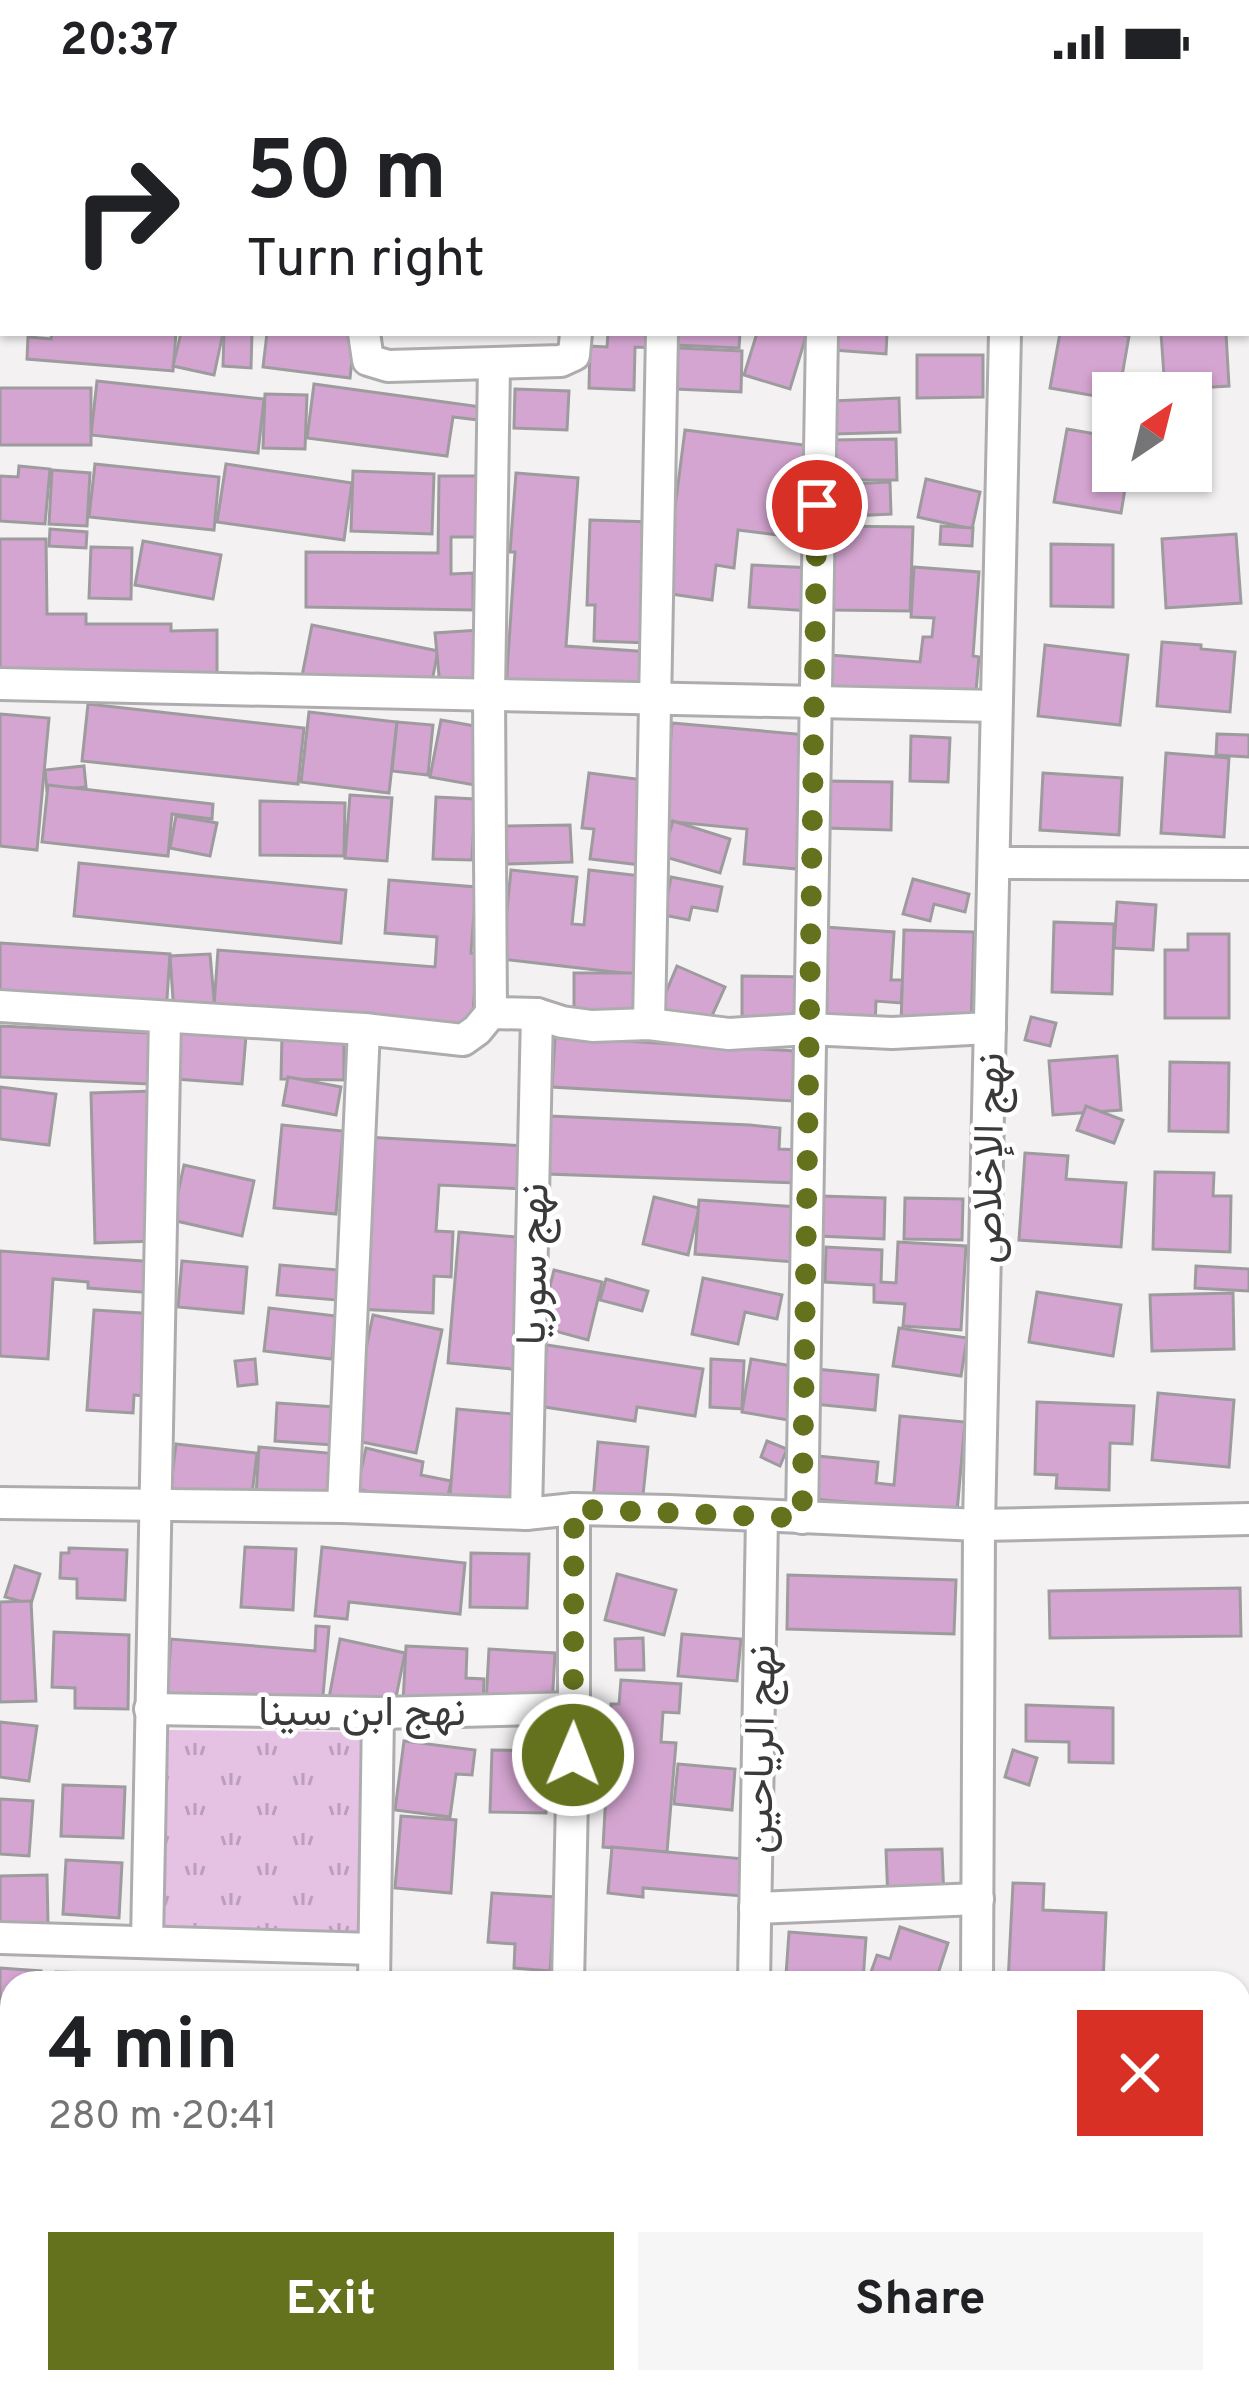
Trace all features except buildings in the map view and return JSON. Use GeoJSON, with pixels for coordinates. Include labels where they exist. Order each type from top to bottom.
{"type":"FeatureCollection","features":[{"type":"Feature","properties":{"kind":"street"},"geometry":{"type":"LineString","coordinates":[[364,336],[368,360],[388,367],[568,360],[574,355],[576,336]]}},
{"type":"Feature","properties":{"kind":"street"},"geometry":{"type":"LineString","coordinates":[[649,1024],[662,336]]}},
{"type":"Feature","properties":{"kind":"street"},"geometry":{"type":"LineString","coordinates":[[802,1518],[822,336]]}},
{"type":"Feature","properties":{"kind":"street","name":"نهج الإخلاص"},"geometry":{"type":"LineString","coordinates":[[977,1971],[980,1525],[1005,336]]}},
{"type":"Feature","properties":{"kind":"street"},"geometry":{"type":"LineString","coordinates":[[0,1006],[463,1040],[477,1030],[490,1013],[494,364]]}},
{"type":"Feature","properties":{"kind":"street"},"geometry":{"type":"LineString","coordinates":[[0,684],[997,706]]}},
{"type":"Feature","properties":{"kind":"street"},"geometry":{"type":"LineString","coordinates":[[994,863],[1249,864]]}},
{"type":"Feature","properties":{"kind":"street"},"geometry":{"type":"LineString","coordinates":[[490,1013],[537,1014],[592,1026],[649,1024],[729,1034],[990,1028]]}},
{"type":"Feature","properties":{"kind":"street","name":"نهج سوريا"},"geometry":{"type":"LineString","coordinates":[[526,1514],[537,1014]]}},
{"type":"Feature","properties":{"kind":"street"},"geometry":{"type":"LineString","coordinates":[[147,1942],[165,1018]]}},
{"type":"Feature","properties":{"kind":"street"},"geometry":{"type":"LineString","coordinates":[[343,1507],[364,1030]]}},
{"type":"Feature","properties":{"kind":"street"},"geometry":{"type":"LineString","coordinates":[[0,1503],[526,1514],[574,1509],[980,1525],[1249,1519]]}},
{"type":"Feature","properties":{"kind":"street"},"geometry":{"type":"LineString","coordinates":[[568,1971],[574,1509]]}},
{"type":"Feature","properties":{"kind":"street","name":"نهج الرياحين"},"geometry":{"type":"LineString","coordinates":[[754,1971],[762,1516]]}},
{"type":"Feature","properties":{"kind":"street","name":"نهج ابن سينا"},"geometry":{"type":"LineString","coordinates":[[150,1709],[378,1713],[574,1708]]}},
{"type":"Feature","properties":{"kind":"street"},"geometry":{"type":"LineString","coordinates":[[374,1971],[378,1713]]}},
{"type":"Feature","properties":{"kind":"street"},"geometry":{"type":"LineString","coordinates":[[755,1908],[978,1899]]}},
{"type":"Feature","properties":{"kind":"street"},"geometry":{"type":"LineString","coordinates":[[0,1938],[374,1949]]}},
{"type":"Feature","properties":{"kind":"green space"},"geometry":{"type":"Polygon","coordinates":[[[167,1730],[360,1732],[358,1932],[162,1927],[167,1730]]]}},
{"type":"Feature","properties":{"kind":"route"},"geometry":{"type":"LineString","coordinates":[[573,1755],[574,1509],[802,1518],[817,505]]}}]}
